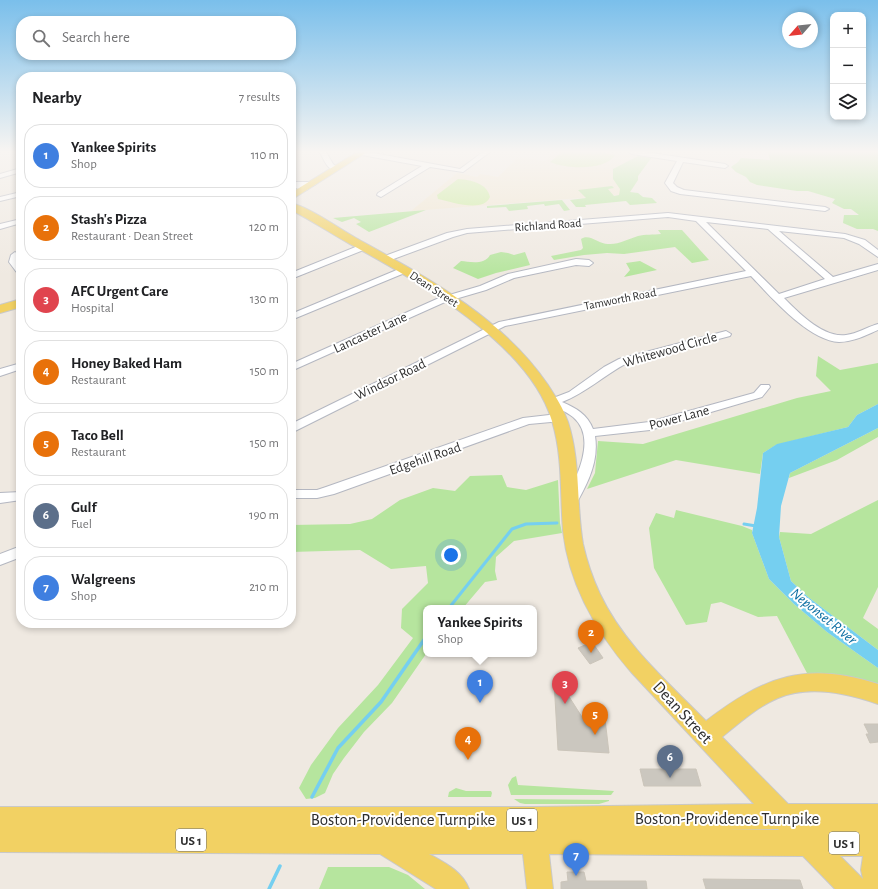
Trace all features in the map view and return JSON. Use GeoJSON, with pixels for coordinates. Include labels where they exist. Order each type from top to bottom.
{"type":"FeatureCollection","features":[{"type":"Feature","properties":{"kind":"main road","name":"Dean Street"},"geometry":{"type":"LineString","coordinates":[[296,206],[449,298],[490,329],[536,378],[552,402],[565,442],[574,544],[585,582],[605,622],[628,654],[705,736],[811,843],[854,889]]}},
{"type":"Feature","properties":{"kind":"main road"},"geometry":{"type":"LineString","coordinates":[[0,310],[16,305]]}},
{"type":"Feature","properties":{"kind":"main road"},"geometry":{"type":"LineString","coordinates":[[705,736],[735,712],[760,696],[788,686],[812,682],[836,684],[865,689],[878,694]]}},
{"type":"Feature","properties":{"kind":"main road","name":"Boston-Providence Turnpike"},"geometry":{"type":"LineString","coordinates":[[0,820],[534,820],[784,816],[878,817]]}},
{"type":"Feature","properties":{"kind":"main road","name":"Boston-Providence Turnpike"},"geometry":{"type":"LineString","coordinates":[[0,839],[878,843]]}},
{"type":"Feature","properties":{"kind":"main road"},"geometry":{"type":"LineString","coordinates":[[382,840],[442,876],[456,889]]}},
{"type":"Feature","properties":{"kind":"main road"},"geometry":{"type":"LineString","coordinates":[[534,841],[540,889]]}},
{"type":"Feature","properties":{"kind":"main road"},"geometry":{"type":"LineString","coordinates":[[878,854],[876,856],[874,870],[878,889]]}},
{"type":"Feature","properties":{"kind":"street"},"geometry":{"type":"LineString","coordinates":[[695,193],[825,209]]}},
{"type":"Feature","properties":{"kind":"street"},"geometry":{"type":"LineString","coordinates":[[0,199],[16,195]]}},
{"type":"Feature","properties":{"kind":"street","name":"Richland Road"},"geometry":{"type":"LineString","coordinates":[[385,259],[450,235],[468,231],[668,215],[845,236],[862,242],[878,254]]}},
{"type":"Feature","properties":{"kind":"street"},"geometry":{"type":"LineString","coordinates":[[698,218],[752,273],[810,327],[824,335],[842,339],[878,327]]}},
{"type":"Feature","properties":{"kind":"street"},"geometry":{"type":"LineString","coordinates":[[0,227],[16,222]]}},
{"type":"Feature","properties":{"kind":"street"},"geometry":{"type":"LineString","coordinates":[[770,227],[831,280]]}},
{"type":"Feature","properties":{"kind":"street"},"geometry":{"type":"LineString","coordinates":[[296,274],[363,247]]}},
{"type":"Feature","properties":{"kind":"street"},"geometry":{"type":"LineString","coordinates":[[15,255],[13,262],[16,266]]}},
{"type":"Feature","properties":{"kind":"street","name":"Lancaster Lane"},"geometry":{"type":"LineString","coordinates":[[296,366],[436,302],[483,288],[511,276],[576,262],[589,263]]}},
{"type":"Feature","properties":{"kind":"street"},"geometry":{"type":"LineString","coordinates":[[778,298],[831,280],[878,267]]}},
{"type":"Feature","properties":{"kind":"street"},"geometry":{"type":"LineString","coordinates":[[296,316],[404,270]]}},
{"type":"Feature","properties":{"kind":"street","name":"Tamworth Road"},"geometry":{"type":"LineString","coordinates":[[490,329],[502,324],[539,316],[752,273]]}},
{"type":"Feature","properties":{"kind":"street","name":"Windsor Road"},"geometry":{"type":"LineString","coordinates":[[296,427],[478,337],[490,329]]}},
{"type":"Feature","properties":{"kind":"street","name":"Whitewood Circle"},"geometry":{"type":"LineString","coordinates":[[552,402],[573,394],[608,369],[623,361],[726,334]]}},
{"type":"Feature","properties":{"kind":"street"},"geometry":{"type":"LineString","coordinates":[[0,373],[16,368]]}},
{"type":"Feature","properties":{"kind":"street","name":"Power Lane"},"geometry":{"type":"LineString","coordinates":[[588,433],[650,426],[758,395],[765,387]]}},
{"type":"Feature","properties":{"kind":"street","name":"Dean Street"},"geometry":{"type":"LineString","coordinates":[[552,402],[576,414],[582,419],[588,433],[589,450],[587,468],[571,501]]}},
{"type":"Feature","properties":{"kind":"street","name":"Edgehill Road"},"geometry":{"type":"LineString","coordinates":[[296,494],[317,494],[329,492],[526,421],[558,418]]}},
{"type":"Feature","properties":{"kind":"street"},"geometry":{"type":"LineString","coordinates":[[0,498],[16,496]]}},
{"type":"Feature","properties":{"kind":"street"},"geometry":{"type":"LineString","coordinates":[[0,560],[16,553]]}},
{"type":"Feature","properties":{"kind":"shaded area"},"geometry":{"type":"Polygon","coordinates":[[[432,193],[629,193],[627,197],[619,195],[411,211],[432,193]]]}},
{"type":"Feature","properties":{"kind":"green space"},"geometry":{"type":"Polygon","coordinates":[[[439,193],[489,193],[490,197],[486,202],[481,204],[467,205],[438,199],[437,195],[439,193]]]}},
{"type":"Feature","properties":{"kind":"green space"},"geometry":{"type":"Polygon","coordinates":[[[581,193],[612,193],[614,196],[619,195],[619,193],[639,193],[643,197],[652,198],[657,203],[630,205],[626,201],[576,207],[570,200],[586,198],[581,193]]]}},
{"type":"Feature","properties":{"kind":"green space"},"geometry":{"type":"Polygon","coordinates":[[[816,193],[878,193],[878,231],[873,229],[857,229],[843,223],[844,215],[859,215],[851,209],[844,209],[832,203],[835,199],[816,193]]]}},
{"type":"Feature","properties":{"kind":"green space"},"geometry":{"type":"Polygon","coordinates":[[[562,200],[570,210],[564,211],[559,204],[527,206],[528,209],[509,211],[506,207],[487,208],[487,206],[562,200]]]}},
{"type":"Feature","properties":{"kind":"green space"},"geometry":{"type":"Polygon","coordinates":[[[426,210],[369,232],[356,224],[361,222],[354,218],[342,222],[333,218],[426,210]]]}},
{"type":"Feature","properties":{"kind":"green space"},"geometry":{"type":"Polygon","coordinates":[[[658,230],[682,230],[709,260],[692,263],[675,247],[624,254],[607,253],[584,255],[554,260],[551,256],[581,250],[583,248],[581,239],[584,237],[591,238],[605,244],[612,244],[641,235],[661,234],[658,230]]]}},
{"type":"Feature","properties":{"kind":"green space"},"geometry":{"type":"Polygon","coordinates":[[[501,252],[514,255],[525,252],[530,265],[478,279],[453,268],[461,261],[481,262],[490,255],[501,252]]]}},
{"type":"Feature","properties":{"kind":"green space"},"geometry":{"type":"Polygon","coordinates":[[[640,261],[657,270],[624,277],[630,270],[626,263],[640,261]]]}},
{"type":"Feature","properties":{"kind":"green space"},"geometry":{"type":"Polygon","coordinates":[[[818,356],[840,370],[878,363],[878,404],[857,415],[848,427],[776,445],[763,453],[760,474],[676,460],[587,489],[595,473],[598,441],[643,444],[797,398],[831,391],[816,376],[818,356]]]}},
{"type":"Feature","properties":{"kind":"green space"},"geometry":{"type":"Polygon","coordinates":[[[878,428],[878,437],[837,460],[789,478],[790,473],[878,428]]]}},
{"type":"Feature","properties":{"kind":"green space"},"geometry":{"type":"Polygon","coordinates":[[[502,475],[507,487],[526,490],[558,480],[560,523],[562,533],[514,541],[496,557],[495,571],[497,580],[485,582],[466,605],[423,605],[424,657],[392,703],[364,732],[344,758],[333,774],[325,793],[315,798],[306,799],[299,788],[311,765],[338,728],[378,685],[413,638],[401,628],[402,609],[428,583],[426,566],[391,569],[360,550],[296,552],[296,525],[350,524],[372,519],[400,500],[433,488],[455,491],[470,476],[502,475]]]}},
{"type":"Feature","properties":{"kind":"green space"},"geometry":{"type":"Polygon","coordinates":[[[878,500],[878,587],[863,618],[878,629],[878,650],[808,597],[791,581],[779,537],[780,532],[811,534],[878,500]]]}},
{"type":"Feature","properties":{"kind":"green space"},"geometry":{"type":"Polygon","coordinates":[[[676,510],[742,526],[752,530],[769,579],[794,604],[827,632],[878,668],[878,690],[808,675],[777,616],[758,617],[721,602],[711,604],[707,622],[686,625],[654,568],[649,528],[656,513],[674,518],[676,510]]]}},
{"type":"Feature","properties":{"kind":"green space"},"geometry":{"type":"Polygon","coordinates":[[[516,776],[518,785],[614,791],[611,795],[511,795],[508,785],[512,778],[516,776]]]}},
{"type":"Feature","properties":{"kind":"green space"},"geometry":{"type":"Polygon","coordinates":[[[456,788],[466,791],[491,791],[492,793],[491,797],[448,797],[449,792],[456,788]]]}},
{"type":"Feature","properties":{"kind":"green space"},"geometry":{"type":"Polygon","coordinates":[[[514,799],[609,801],[599,804],[525,804],[514,799]]]}},
{"type":"Feature","properties":{"kind":"green space"},"geometry":{"type":"Polygon","coordinates":[[[328,867],[389,867],[408,875],[425,889],[319,889],[328,867]]]}},
{"type":"Feature","properties":{"kind":"water","name":"Neponset River"},"geometry":{"type":"Polygon","coordinates":[[[878,404],[878,428],[790,473],[781,506],[779,537],[791,581],[808,597],[878,650],[878,668],[827,632],[794,604],[769,579],[752,533],[757,508],[763,453],[777,444],[848,427],[857,415],[878,404]]]}},
{"type":"Feature","properties":{"kind":"building"},"geometry":{"type":"Polygon","coordinates":[[[592,642],[603,658],[590,664],[578,648],[592,642]]]}},
{"type":"Feature","properties":{"kind":"building"},"geometry":{"type":"Polygon","coordinates":[[[554,681],[559,681],[582,717],[605,719],[609,753],[558,750],[554,681]]]}},
{"type":"Feature","properties":{"kind":"building"},"geometry":{"type":"Polygon","coordinates":[[[864,724],[878,724],[878,742],[870,743],[866,734],[869,734],[864,724]]]}},
{"type":"Feature","properties":{"kind":"building"},"geometry":{"type":"Polygon","coordinates":[[[640,769],[696,769],[701,786],[644,786],[640,769]]]}},
{"type":"Feature","properties":{"kind":"building"},"geometry":{"type":"Polygon","coordinates":[[[567,872],[584,872],[586,881],[646,881],[647,889],[561,889],[561,882],[568,881],[567,872]]]}},
{"type":"Feature","properties":{"kind":"building"},"geometry":{"type":"Polygon","coordinates":[[[703,879],[800,880],[803,889],[706,889],[703,879]]]}},
{"type":"Feature","properties":{"kind":"waterway"},"geometry":{"type":"LineString","coordinates":[[451,605],[512,529],[526,524],[557,523]]}},
{"type":"Feature","properties":{"kind":"waterway"},"geometry":{"type":"LineString","coordinates":[[744,524],[756,526]]}},
{"type":"Feature","properties":{"kind":"waterway"},"geometry":{"type":"LineString","coordinates":[[312,797],[338,748],[381,702],[423,641]]}},
{"type":"Feature","properties":{"kind":"waterway"},"geometry":{"type":"LineString","coordinates":[[269,889],[280,866]]}},
{"type":"Feature","properties":{"kind":"place","name":"Stash's Pizza"},"geometry":{"type":"Point","coordinates":[591,653]}},
{"type":"Feature","properties":{"kind":"place","name":"Yankee Spirits"},"geometry":{"type":"Point","coordinates":[480,703]}},
{"type":"Feature","properties":{"kind":"place","name":"AFC Urgent Care"},"geometry":{"type":"Point","coordinates":[565,704]}},
{"type":"Feature","properties":{"kind":"place","name":"Taco Bell"},"geometry":{"type":"Point","coordinates":[595,735]}},
{"type":"Feature","properties":{"kind":"place","name":"Honey Baked Ham"},"geometry":{"type":"Point","coordinates":[468,760]}},
{"type":"Feature","properties":{"kind":"place","name":"Gulf"},"geometry":{"type":"Point","coordinates":[670,778]}},
{"type":"Feature","properties":{"kind":"place","name":"Walgreens"},"geometry":{"type":"Point","coordinates":[576,876]}}]}
